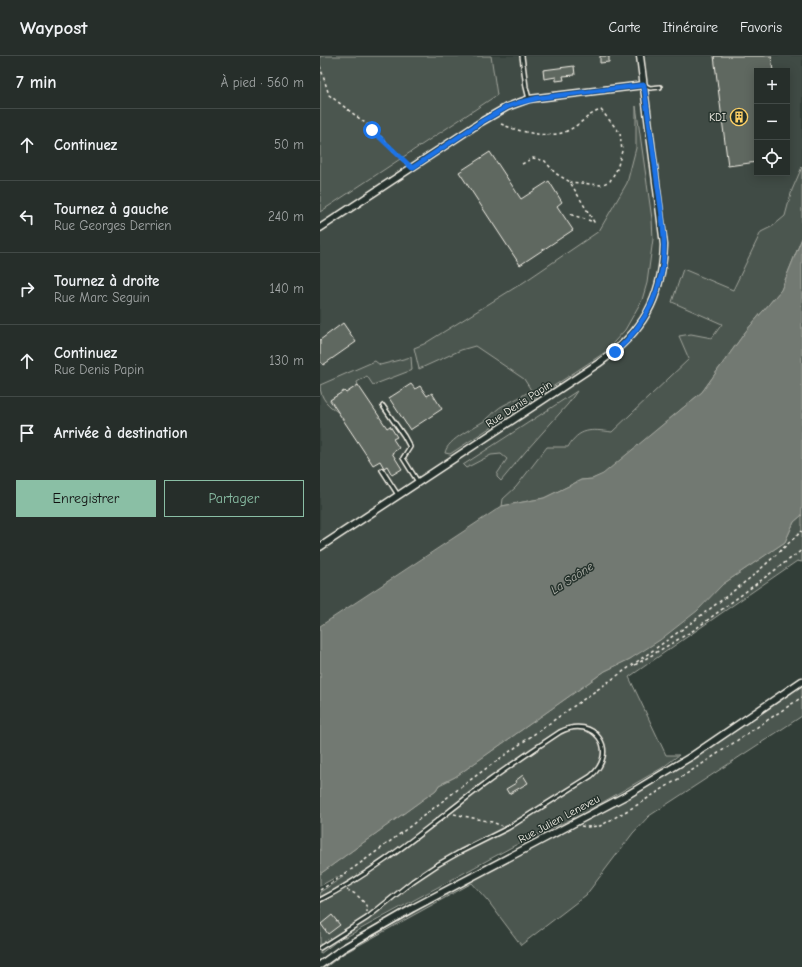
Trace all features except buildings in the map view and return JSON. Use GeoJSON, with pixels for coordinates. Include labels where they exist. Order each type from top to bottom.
{"type":"FeatureCollection","features":[{"type":"Feature","properties":{"kind":"street","name":"Rue Denis Papin"},"geometry":{"type":"LineString","coordinates":[[320,547],[599,363],[624,343],[641,323],[655,297],[659,283],[664,259],[664,230],[640,56]]}},
{"type":"Feature","properties":{"kind":"street"},"geometry":{"type":"LineString","coordinates":[[320,228],[507,107],[529,99],[644,85]]}},
{"type":"Feature","properties":{"kind":"street","name":"Rue Julien Leneveu"},"geometry":{"type":"LineString","coordinates":[[320,965],[342,949],[412,908],[629,794],[692,756],[802,682]]}},
{"type":"Feature","properties":{"kind":"lane"},"geometry":{"type":"LineString","coordinates":[[522,56],[529,99]]}},
{"type":"Feature","properties":{"kind":"lane"},"geometry":{"type":"LineString","coordinates":[[644,85],[650,88],[660,87]]}},
{"type":"Feature","properties":{"kind":"lane"},"geometry":{"type":"LineString","coordinates":[[383,406],[410,447],[403,458],[418,482]]}},
{"type":"Feature","properties":{"kind":"lane"},"geometry":{"type":"LineString","coordinates":[[382,470],[398,495]]}},
{"type":"Feature","properties":{"kind":"lane"},"geometry":{"type":"LineString","coordinates":[[320,900],[342,889],[401,850],[482,786],[566,729],[572,726],[583,727],[591,730],[599,737],[604,755],[598,770],[591,776],[508,828],[437,865],[413,881],[367,918],[320,948]]}},
{"type":"Feature","properties":{"kind":"path"},"geometry":{"type":"LineString","coordinates":[[320,66],[330,95],[372,130],[412,168]]}},
{"type":"Feature","properties":{"kind":"path"},"geometry":{"type":"LineString","coordinates":[[502,124],[513,129],[540,135],[558,133],[569,130],[592,112],[601,110],[620,133],[622,151],[617,169],[610,181],[601,186],[570,182],[555,173],[545,161],[533,158],[522,164]]}},
{"type":"Feature","properties":{"kind":"path"},"geometry":{"type":"LineString","coordinates":[[570,182],[594,222],[570,214]]}},
{"type":"Feature","properties":{"kind":"path"},"geometry":{"type":"LineString","coordinates":[[627,670],[751,577],[802,531]]}},
{"type":"Feature","properties":{"kind":"path"},"geometry":{"type":"LineString","coordinates":[[320,890],[389,844],[479,773],[587,696],[694,630],[802,550]]}},
{"type":"Feature","properties":{"kind":"path"},"geometry":{"type":"LineString","coordinates":[[571,824],[586,828],[600,826],[637,805],[702,764],[802,697]]}},
{"type":"Feature","properties":{"kind":"path"},"geometry":{"type":"LineString","coordinates":[[448,813],[488,821],[508,828]]}},
{"type":"Feature","properties":{"kind":"path"},"geometry":{"type":"LineString","coordinates":[[342,889],[354,892],[364,902],[367,907],[367,918]]}},
{"type":"Feature","properties":{"kind":"shaded area"},"geometry":{"type":"Polygon","coordinates":[[[320,56],[491,56],[497,95],[320,212],[320,56]]]}},
{"type":"Feature","properties":{"kind":"shaded area"},"geometry":{"type":"Polygon","coordinates":[[[491,56],[802,56],[802,238],[592,479],[581,480],[564,488],[502,506],[320,626],[320,212],[497,95],[491,56]]]}},
{"type":"Feature","properties":{"kind":"shaded area"},"geometry":{"type":"Polygon","coordinates":[[[636,106],[652,219],[653,239],[647,283],[642,300],[625,330],[604,353],[450,454],[445,453],[447,448],[456,438],[487,419],[497,409],[521,397],[531,390],[524,379],[475,346],[461,350],[419,369],[414,348],[424,344],[524,282],[599,231],[627,183],[636,148],[636,106]]]}},
{"type":"Feature","properties":{"kind":"shaded area"},"geometry":{"type":"Polygon","coordinates":[[[802,167],[802,238],[781,290],[746,331],[702,392],[603,475],[592,479],[581,480],[544,498],[502,506],[503,499],[516,487],[547,447],[568,447],[577,436],[586,431],[598,430],[612,432],[689,359],[679,336],[691,334],[712,338],[722,324],[672,302],[683,269],[733,290],[761,232],[773,226],[785,216],[792,190],[802,167]]]}},
{"type":"Feature","properties":{"kind":"shaded area"},"geometry":{"type":"Polygon","coordinates":[[[411,357],[412,370],[373,385],[367,376],[357,382],[358,385],[346,393],[344,391],[330,400],[339,413],[323,398],[320,385],[375,361],[380,365],[411,357]]]}},
{"type":"Feature","properties":{"kind":"shaded area"},"geometry":{"type":"Polygon","coordinates":[[[577,391],[568,404],[501,481],[497,477],[497,474],[507,459],[501,454],[491,455],[466,468],[463,465],[577,391]]]}},
{"type":"Feature","properties":{"kind":"shaded area"},"geometry":{"type":"Polygon","coordinates":[[[802,515],[802,562],[797,561],[629,677],[666,755],[679,755],[662,768],[579,816],[523,841],[346,937],[342,937],[320,954],[320,892],[343,877],[336,877],[320,886],[320,874],[436,790],[439,785],[455,777],[605,671],[630,659],[723,584],[785,542],[794,522],[802,515]]]}},
{"type":"Feature","properties":{"kind":"shaded area"},"geometry":{"type":"Polygon","coordinates":[[[802,685],[802,716],[649,816],[633,833],[586,895],[521,945],[488,901],[472,883],[343,954],[326,967],[321,967],[344,952],[455,889],[574,827],[661,779],[802,685]]]}},
{"type":"Feature","properties":{"kind":"water","name":"La Saône"},"geometry":{"type":"Polygon","coordinates":[[[802,238],[802,515],[794,522],[785,542],[723,584],[697,611],[660,640],[630,659],[605,671],[455,777],[439,785],[436,790],[320,874],[320,626],[502,506],[544,498],[581,480],[592,479],[603,474],[702,392],[746,331],[781,290],[802,238]]]}},
{"type":"Feature","properties":{"kind":"place","name":"KDI"},"geometry":{"type":"Point","coordinates":[739,117]}},
{"type":"Feature","properties":{"kind":"route"},"geometry":{"type":"LineString","coordinates":[[372,130],[412,168],[496,113],[507,107],[529,99],[644,85],[664,230],[664,259],[655,297],[641,323],[633,334],[615,352]]}}]}
